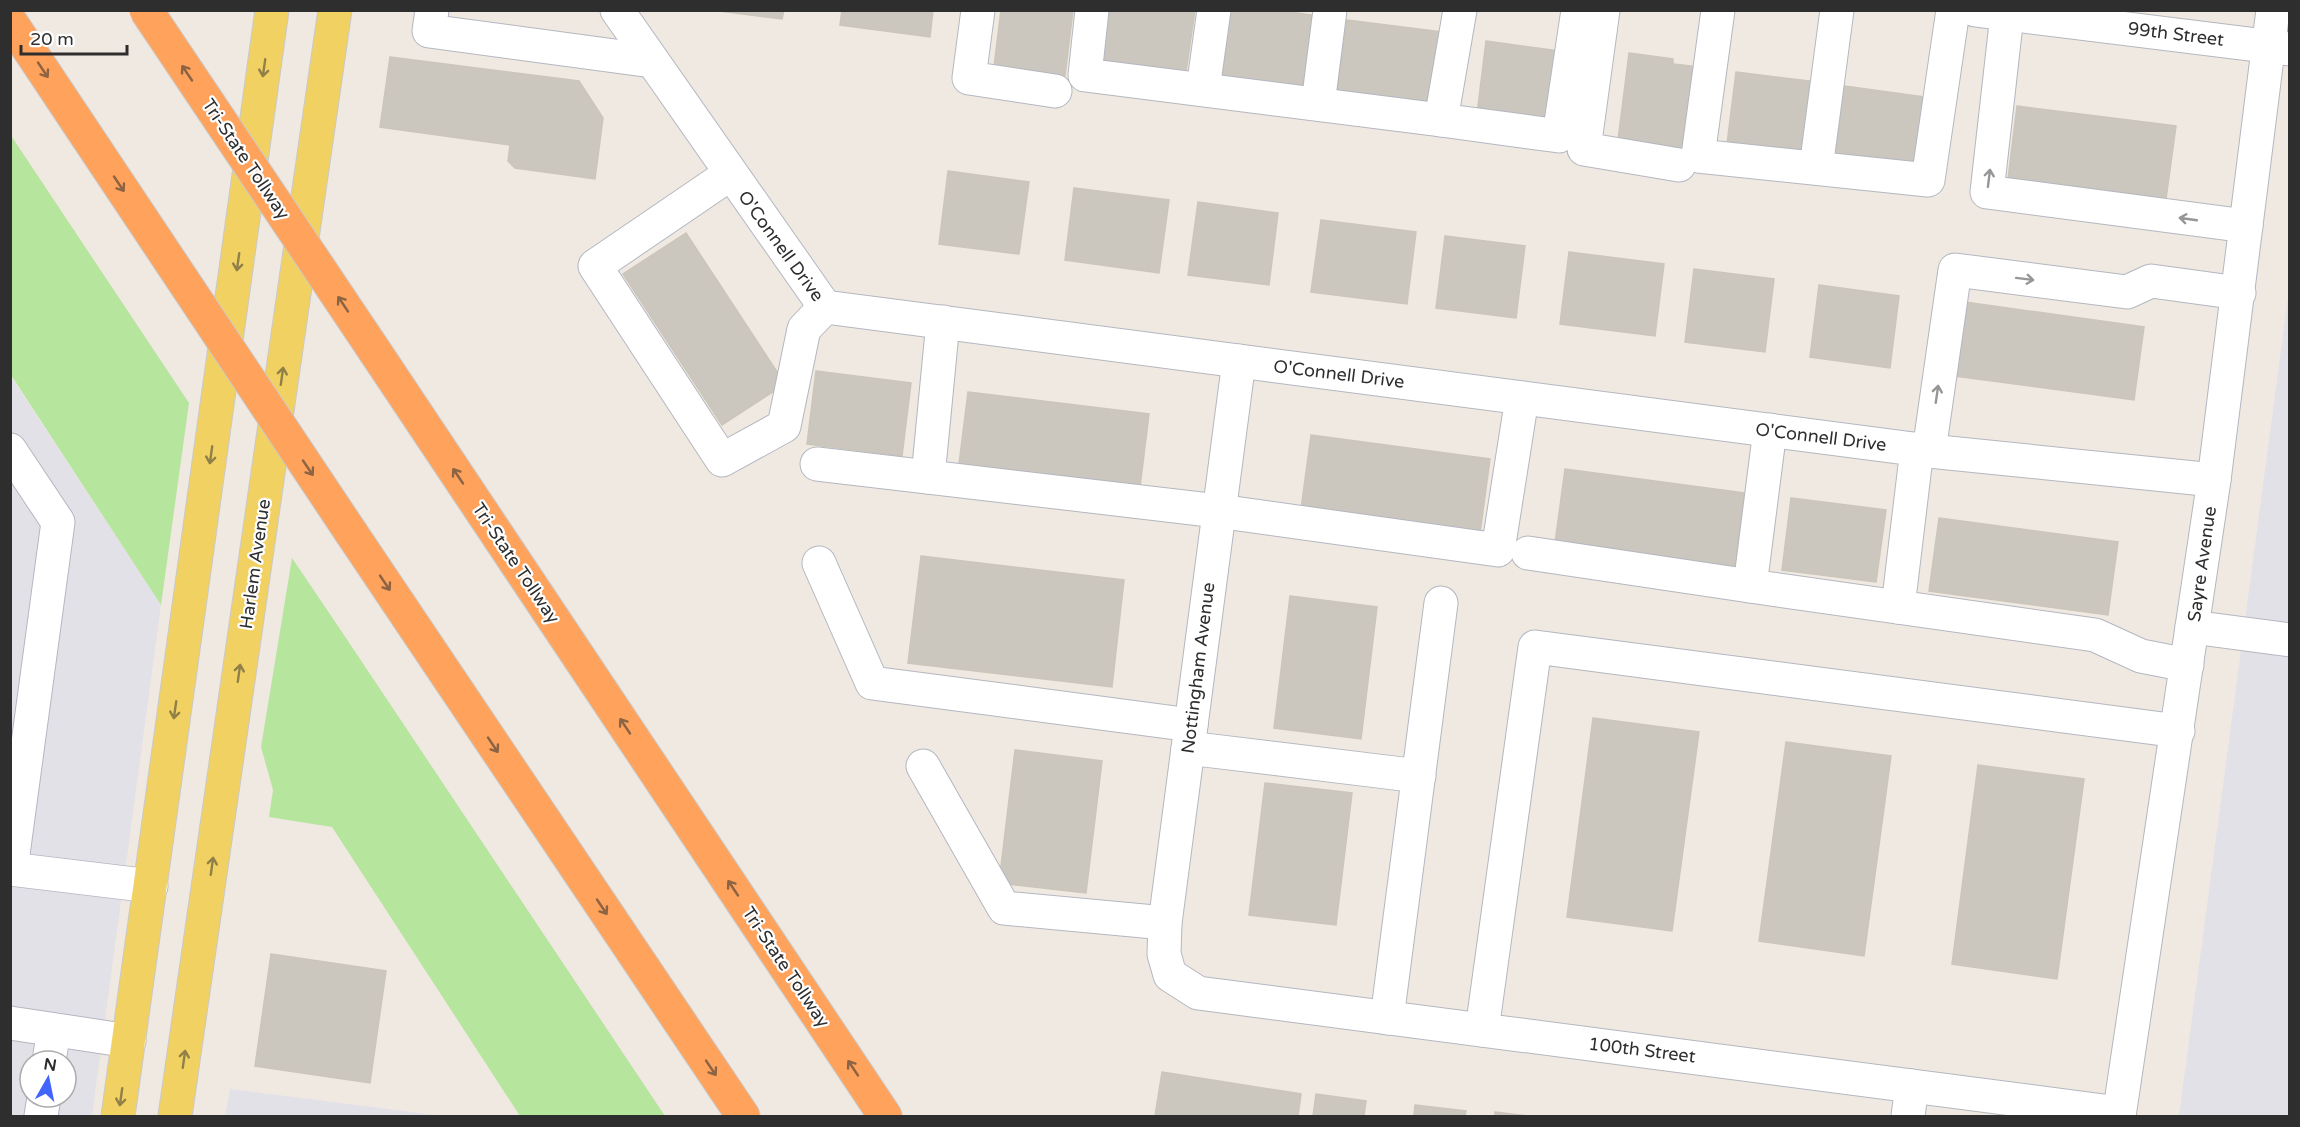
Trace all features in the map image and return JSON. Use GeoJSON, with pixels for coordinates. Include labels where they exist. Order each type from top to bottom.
{"type":"FeatureCollection","features":[{"type":"Feature","properties":{"kind":"highway","name":"Tri-State Tollway"},"geometry":{"type":"LineString","coordinates":[[146,10],[885,1116]]}},
{"type":"Feature","properties":{"kind":"highway"},"geometry":{"type":"LineString","coordinates":[[10,21],[743,1116]]}},
{"type":"Feature","properties":{"kind":"main road"},"geometry":{"type":"LineString","coordinates":[[118,1116],[272,10]]}},
{"type":"Feature","properties":{"kind":"main road","name":"Harlem Avenue"},"geometry":{"type":"LineString","coordinates":[[175,1116],[335,10]]}},
{"type":"Feature","properties":{"kind":"street"},"geometry":{"type":"LineString","coordinates":[[432,10],[429,31],[652,61]]}},
{"type":"Feature","properties":{"kind":"street","name":"O'Connell Drive"},"geometry":{"type":"LineString","coordinates":[[617,10],[825,307],[1923,450],[2214,480]]}},
{"type":"Feature","properties":{"kind":"street"},"geometry":{"type":"LineString","coordinates":[[978,10],[969,78],[1055,91]]}},
{"type":"Feature","properties":{"kind":"street"},"geometry":{"type":"LineString","coordinates":[[1092,10],[1084,75],[1559,136],[1578,10]]}},
{"type":"Feature","properties":{"kind":"street"},"geometry":{"type":"LineString","coordinates":[[1203,89],[1214,10]]}},
{"type":"Feature","properties":{"kind":"street"},"geometry":{"type":"LineString","coordinates":[[1318,104],[1330,10]]}},
{"type":"Feature","properties":{"kind":"street"},"geometry":{"type":"LineString","coordinates":[[1441,120],[1460,10]]}},
{"type":"Feature","properties":{"kind":"street"},"geometry":{"type":"LineString","coordinates":[[1603,10],[1584,149],[1679,165]]}},
{"type":"Feature","properties":{"kind":"street"},"geometry":{"type":"LineString","coordinates":[[1718,10],[1698,156],[1928,180],[1953,10]]}},
{"type":"Feature","properties":{"kind":"street"},"geometry":{"type":"LineString","coordinates":[[1816,168],[1837,10]]}},
{"type":"Feature","properties":{"kind":"street","name":"99th Street"},"geometry":{"type":"LineString","coordinates":[[1975,10],[2279,47]]}},
{"type":"Feature","properties":{"kind":"street","name":"Sayre Avenue"},"geometry":{"type":"LineString","coordinates":[[2119,1115],[2214,480],[2246,226],[2279,47],[2273,10]]}},
{"type":"Feature","properties":{"kind":"street"},"geometry":{"type":"LineString","coordinates":[[2007,15],[1987,192],[2246,226]]}},
{"type":"Feature","properties":{"kind":"street"},"geometry":{"type":"LineString","coordinates":[[730,174],[595,266],[722,460],[784,426],[804,329],[825,307]]}},
{"type":"Feature","properties":{"kind":"street"},"geometry":{"type":"LineString","coordinates":[[1898,607],[1955,270],[2127,292],[2151,281],[2239,293]]}},
{"type":"Feature","properties":{"kind":"street"},"geometry":{"type":"LineString","coordinates":[[928,477],[943,322]]}},
{"type":"Feature","properties":{"kind":"street","name":"Nottingham Avenue"},"geometry":{"type":"LineString","coordinates":[[1170,975],[1164,954],[1165,923],[1239,361]]}},
{"type":"Feature","properties":{"kind":"street"},"geometry":{"type":"LineString","coordinates":[[817,464],[1218,511],[1498,550],[1522,398]]}},
{"type":"Feature","properties":{"kind":"street"},"geometry":{"type":"LineString","coordinates":[[1750,586],[1770,430]]}},
{"type":"Feature","properties":{"kind":"street"},"geometry":{"type":"LineString","coordinates":[[10,450],[58,522],[11,869],[151,886]]}},
{"type":"Feature","properties":{"kind":"street"},"geometry":{"type":"LineString","coordinates":[[1528,553],[2094,635],[2141,656],[2187,665]]}},
{"type":"Feature","properties":{"kind":"street"},"geometry":{"type":"LineString","coordinates":[[819,563],[872,683],[1419,777]]}},
{"type":"Feature","properties":{"kind":"street"},"geometry":{"type":"LineString","coordinates":[[1387,1018],[1441,603]]}},
{"type":"Feature","properties":{"kind":"street"},"geometry":{"type":"LineString","coordinates":[[2192,627],[2289,640]]}},
{"type":"Feature","properties":{"kind":"street"},"geometry":{"type":"LineString","coordinates":[[1482,1030],[1535,647],[2178,731]]}},
{"type":"Feature","properties":{"kind":"street"},"geometry":{"type":"LineString","coordinates":[[923,766],[1004,908],[1165,923]]}},
{"type":"Feature","properties":{"kind":"street","name":"100th Street"},"geometry":{"type":"LineString","coordinates":[[1170,975],[1198,993],[1482,1030],[1910,1101],[2119,1115]]}},
{"type":"Feature","properties":{"kind":"street"},"geometry":{"type":"LineString","coordinates":[[10,1023],[52,1045],[129,1041]]}},
{"type":"Feature","properties":{"kind":"shaded area"},"geometry":{"type":"Polygon","coordinates":[[[2289,290],[2289,1116],[2179,1116],[2289,290]]]}},
{"type":"Feature","properties":{"kind":"shaded area"},"geometry":{"type":"Polygon","coordinates":[[[10,375],[161,605],[92,1116],[11,1116],[10,375]]]}},
{"type":"Feature","properties":{"kind":"shaded area"},"geometry":{"type":"Polygon","coordinates":[[[230,1089],[443,1116],[225,1116],[230,1089]]]}},
{"type":"Feature","properties":{"kind":"green space"},"geometry":{"type":"Polygon","coordinates":[[[10,134],[189,403],[161,605],[11,375],[10,134]]]}},
{"type":"Feature","properties":{"kind":"green space"},"geometry":{"type":"Polygon","coordinates":[[[292,558],[665,1116],[520,1116],[332,827],[269,817],[273,790],[261,747],[292,558]]]}},
{"type":"Feature","properties":{"kind":"building"},"geometry":{"type":"Polygon","coordinates":[[[711,10],[784,10],[782,19],[711,10]]]}},
{"type":"Feature","properties":{"kind":"building"},"geometry":{"type":"Polygon","coordinates":[[[842,10],[933,10],[930,37],[840,25],[842,10]]]}},
{"type":"Feature","properties":{"kind":"building"},"geometry":{"type":"Polygon","coordinates":[[[1001,10],[1073,10],[1065,76],[994,67],[1001,10]]]}},
{"type":"Feature","properties":{"kind":"building"},"geometry":{"type":"Polygon","coordinates":[[[1098,10],[1195,10],[1186,72],[1091,60],[1098,10]]]}},
{"type":"Feature","properties":{"kind":"building"},"geometry":{"type":"Polygon","coordinates":[[[1223,10],[1276,10],[1318,16],[1309,88],[1214,76],[1223,10]]]}},
{"type":"Feature","properties":{"kind":"building"},"geometry":{"type":"Polygon","coordinates":[[[1347,20],[1442,32],[1432,104],[1337,91],[1347,20]]]}},
{"type":"Feature","properties":{"kind":"building"},"geometry":{"type":"Polygon","coordinates":[[[1486,41],[1566,52],[1557,124],[1477,114],[1486,41]]]}},
{"type":"Feature","properties":{"kind":"building"},"geometry":{"type":"Polygon","coordinates":[[[1629,53],[1673,59],[1673,64],[1699,67],[1688,157],[1617,148],[1629,53]]]}},
{"type":"Feature","properties":{"kind":"building"},"geometry":{"type":"Polygon","coordinates":[[[390,57],[579,81],[603,118],[595,179],[515,168],[508,161],[510,145],[380,127],[390,57]]]}},
{"type":"Feature","properties":{"kind":"building"},"geometry":{"type":"Polygon","coordinates":[[[1736,72],[1817,82],[1807,155],[1727,144],[1736,72]]]}},
{"type":"Feature","properties":{"kind":"building"},"geometry":{"type":"Polygon","coordinates":[[[1844,86],[1924,97],[1915,169],[1834,158],[1844,86]]]}},
{"type":"Feature","properties":{"kind":"building"},"geometry":{"type":"Polygon","coordinates":[[[2017,106],[2176,126],[2166,199],[2008,179],[2017,106]]]}},
{"type":"Feature","properties":{"kind":"building"},"geometry":{"type":"Polygon","coordinates":[[[948,171],[1029,182],[1019,254],[939,244],[948,171]]]}},
{"type":"Feature","properties":{"kind":"building"},"geometry":{"type":"Polygon","coordinates":[[[1074,188],[1169,200],[1159,273],[1065,260],[1074,188]]]}},
{"type":"Feature","properties":{"kind":"building"},"geometry":{"type":"Polygon","coordinates":[[[1198,202],[1278,213],[1269,285],[1188,275],[1198,202]]]}},
{"type":"Feature","properties":{"kind":"building"},"geometry":{"type":"Polygon","coordinates":[[[1321,220],[1416,232],[1407,304],[1311,292],[1321,220]]]}},
{"type":"Feature","properties":{"kind":"building"},"geometry":{"type":"Polygon","coordinates":[[[686,233],[785,384],[722,425],[623,274],[686,233]]]}},
{"type":"Feature","properties":{"kind":"building"},"geometry":{"type":"Polygon","coordinates":[[[1445,236],[1525,246],[1516,318],[1436,308],[1445,236]]]}},
{"type":"Feature","properties":{"kind":"building"},"geometry":{"type":"Polygon","coordinates":[[[1569,252],[1664,264],[1655,336],[1560,324],[1569,252]]]}},
{"type":"Feature","properties":{"kind":"building"},"geometry":{"type":"Polygon","coordinates":[[[1694,269],[1774,279],[1765,352],[1685,342],[1694,269]]]}},
{"type":"Feature","properties":{"kind":"building"},"geometry":{"type":"Polygon","coordinates":[[[1819,285],[1899,296],[1890,368],[1810,357],[1819,285]]]}},
{"type":"Feature","properties":{"kind":"building"},"geometry":{"type":"Polygon","coordinates":[[[1965,302],[2144,327],[2134,400],[1955,376],[1965,302]]]}},
{"type":"Feature","properties":{"kind":"building"},"geometry":{"type":"Polygon","coordinates":[[[816,371],[911,383],[902,456],[807,444],[816,371]]]}},
{"type":"Feature","properties":{"kind":"building"},"geometry":{"type":"Polygon","coordinates":[[[968,392],[1149,414],[1140,487],[959,464],[968,392]]]}},
{"type":"Feature","properties":{"kind":"building"},"geometry":{"type":"Polygon","coordinates":[[[1311,435],[1490,459],[1480,533],[1301,509],[1311,435]]]}},
{"type":"Feature","properties":{"kind":"building"},"geometry":{"type":"Polygon","coordinates":[[[1565,469],[1744,493],[1735,566],[1555,543],[1565,469]]]}},
{"type":"Feature","properties":{"kind":"building"},"geometry":{"type":"Polygon","coordinates":[[[1791,498],[1886,510],[1876,582],[1782,570],[1791,498]]]}},
{"type":"Feature","properties":{"kind":"building"},"geometry":{"type":"Polygon","coordinates":[[[1939,518],[2118,542],[2108,615],[1929,591],[1939,518]]]}},
{"type":"Feature","properties":{"kind":"building"},"geometry":{"type":"Polygon","coordinates":[[[921,556],[1124,580],[1112,687],[908,663],[921,556]]]}},
{"type":"Feature","properties":{"kind":"building"},"geometry":{"type":"Polygon","coordinates":[[[1290,596],[1377,607],[1361,739],[1274,728],[1290,596]]]}},
{"type":"Feature","properties":{"kind":"building"},"geometry":{"type":"Polygon","coordinates":[[[1593,718],[1699,732],[1672,931],[1567,917],[1593,718]]]}},
{"type":"Feature","properties":{"kind":"building"},"geometry":{"type":"Polygon","coordinates":[[[1786,742],[1891,756],[1864,956],[1759,941],[1786,742]]]}},
{"type":"Feature","properties":{"kind":"building"},"geometry":{"type":"Polygon","coordinates":[[[1015,750],[1102,761],[1086,893],[999,883],[1015,750]]]}},
{"type":"Feature","properties":{"kind":"building"},"geometry":{"type":"Polygon","coordinates":[[[1978,765],[2084,779],[2057,979],[1952,964],[1978,765]]]}},
{"type":"Feature","properties":{"kind":"building"},"geometry":{"type":"Polygon","coordinates":[[[1265,783],[1352,793],[1336,925],[1249,915],[1265,783]]]}},
{"type":"Feature","properties":{"kind":"building"},"geometry":{"type":"Polygon","coordinates":[[[271,954],[386,971],[370,1083],[255,1066],[271,954]]]}},
{"type":"Feature","properties":{"kind":"building"},"geometry":{"type":"Polygon","coordinates":[[[1162,1072],[1301,1094],[1298,1116],[1155,1116],[1162,1072]]]}},
{"type":"Feature","properties":{"kind":"building"},"geometry":{"type":"Polygon","coordinates":[[[1316,1094],[1366,1101],[1364,1116],[1313,1116],[1316,1094]]]}},
{"type":"Feature","properties":{"kind":"building"},"geometry":{"type":"Polygon","coordinates":[[[1415,1105],[1466,1111],[1465,1116],[1414,1116],[1415,1105]]]}},
{"type":"Feature","properties":{"kind":"building"},"geometry":{"type":"Polygon","coordinates":[[[1495,1112],[1527,1116],[1495,1116],[1495,1112]]]}}]}
